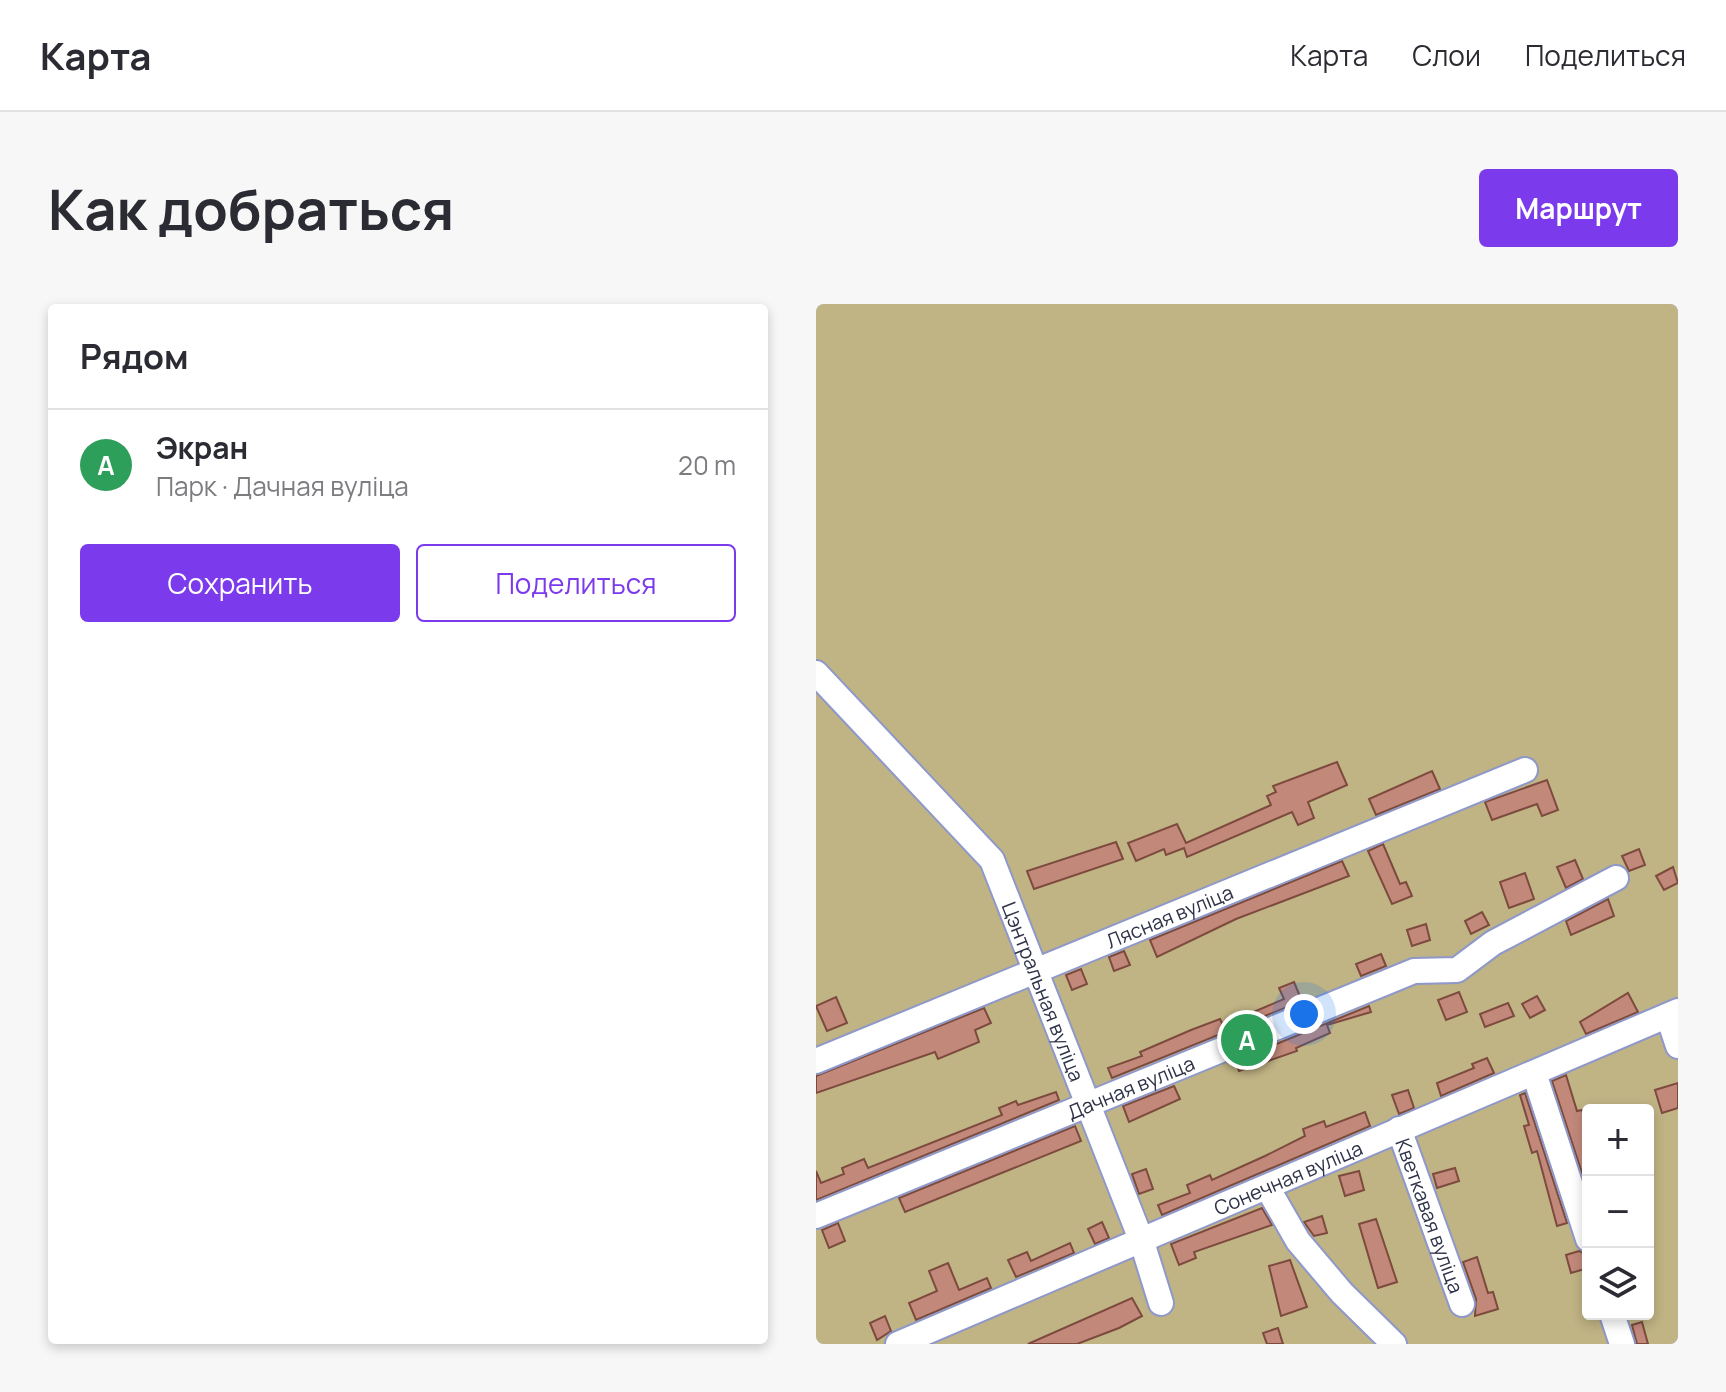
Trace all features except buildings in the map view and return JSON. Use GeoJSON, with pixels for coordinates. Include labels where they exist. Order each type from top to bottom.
{"type":"FeatureCollection","features":[{"type":"Feature","properties":{"kind":"street","name":"Цэнтральная вуліца"},"geometry":{"type":"LineString","coordinates":[[816,673],[992,860],[1142,1242],[1161,1303]]}},
{"type":"Feature","properties":{"kind":"street","name":"Лясная вуліца"},"geometry":{"type":"LineString","coordinates":[[816,1061],[1525,770]]}},
{"type":"Feature","properties":{"kind":"street","name":"Дачная вуліца"},"geometry":{"type":"LineString","coordinates":[[816,1216],[1414,971],[1457,970],[1493,943],[1616,878]]}},
{"type":"Feature","properties":{"kind":"street"},"geometry":{"type":"LineString","coordinates":[[1673,1013],[1678,1046]]}},
{"type":"Feature","properties":{"kind":"street","name":"Сонечная вуліца"},"geometry":{"type":"LineString","coordinates":[[898,1344],[1673,1013]]}},
{"type":"Feature","properties":{"kind":"street"},"geometry":{"type":"LineString","coordinates":[[1534,1073],[1582,1221]]}},
{"type":"Feature","properties":{"kind":"street","name":"Кветкавая вуліца"},"geometry":{"type":"LineString","coordinates":[[1399,1129],[1462,1304]]}},
{"type":"Feature","properties":{"kind":"street"},"geometry":{"type":"LineString","coordinates":[[1267,1187],[1298,1241],[1342,1293],[1394,1344]]}},
{"type":"Feature","properties":{"kind":"street"},"geometry":{"type":"LineString","coordinates":[[1614,1320],[1622,1344]]}},
{"type":"Feature","properties":{"kind":"shaded area"},"geometry":{"type":"Polygon","coordinates":[[[816,304],[1678,304],[1678,1344],[816,1344],[816,304]]]}},
{"type":"Feature","properties":{"kind":"place","name":"Экран"},"geometry":{"type":"Point","coordinates":[1247,1040]}}]}
